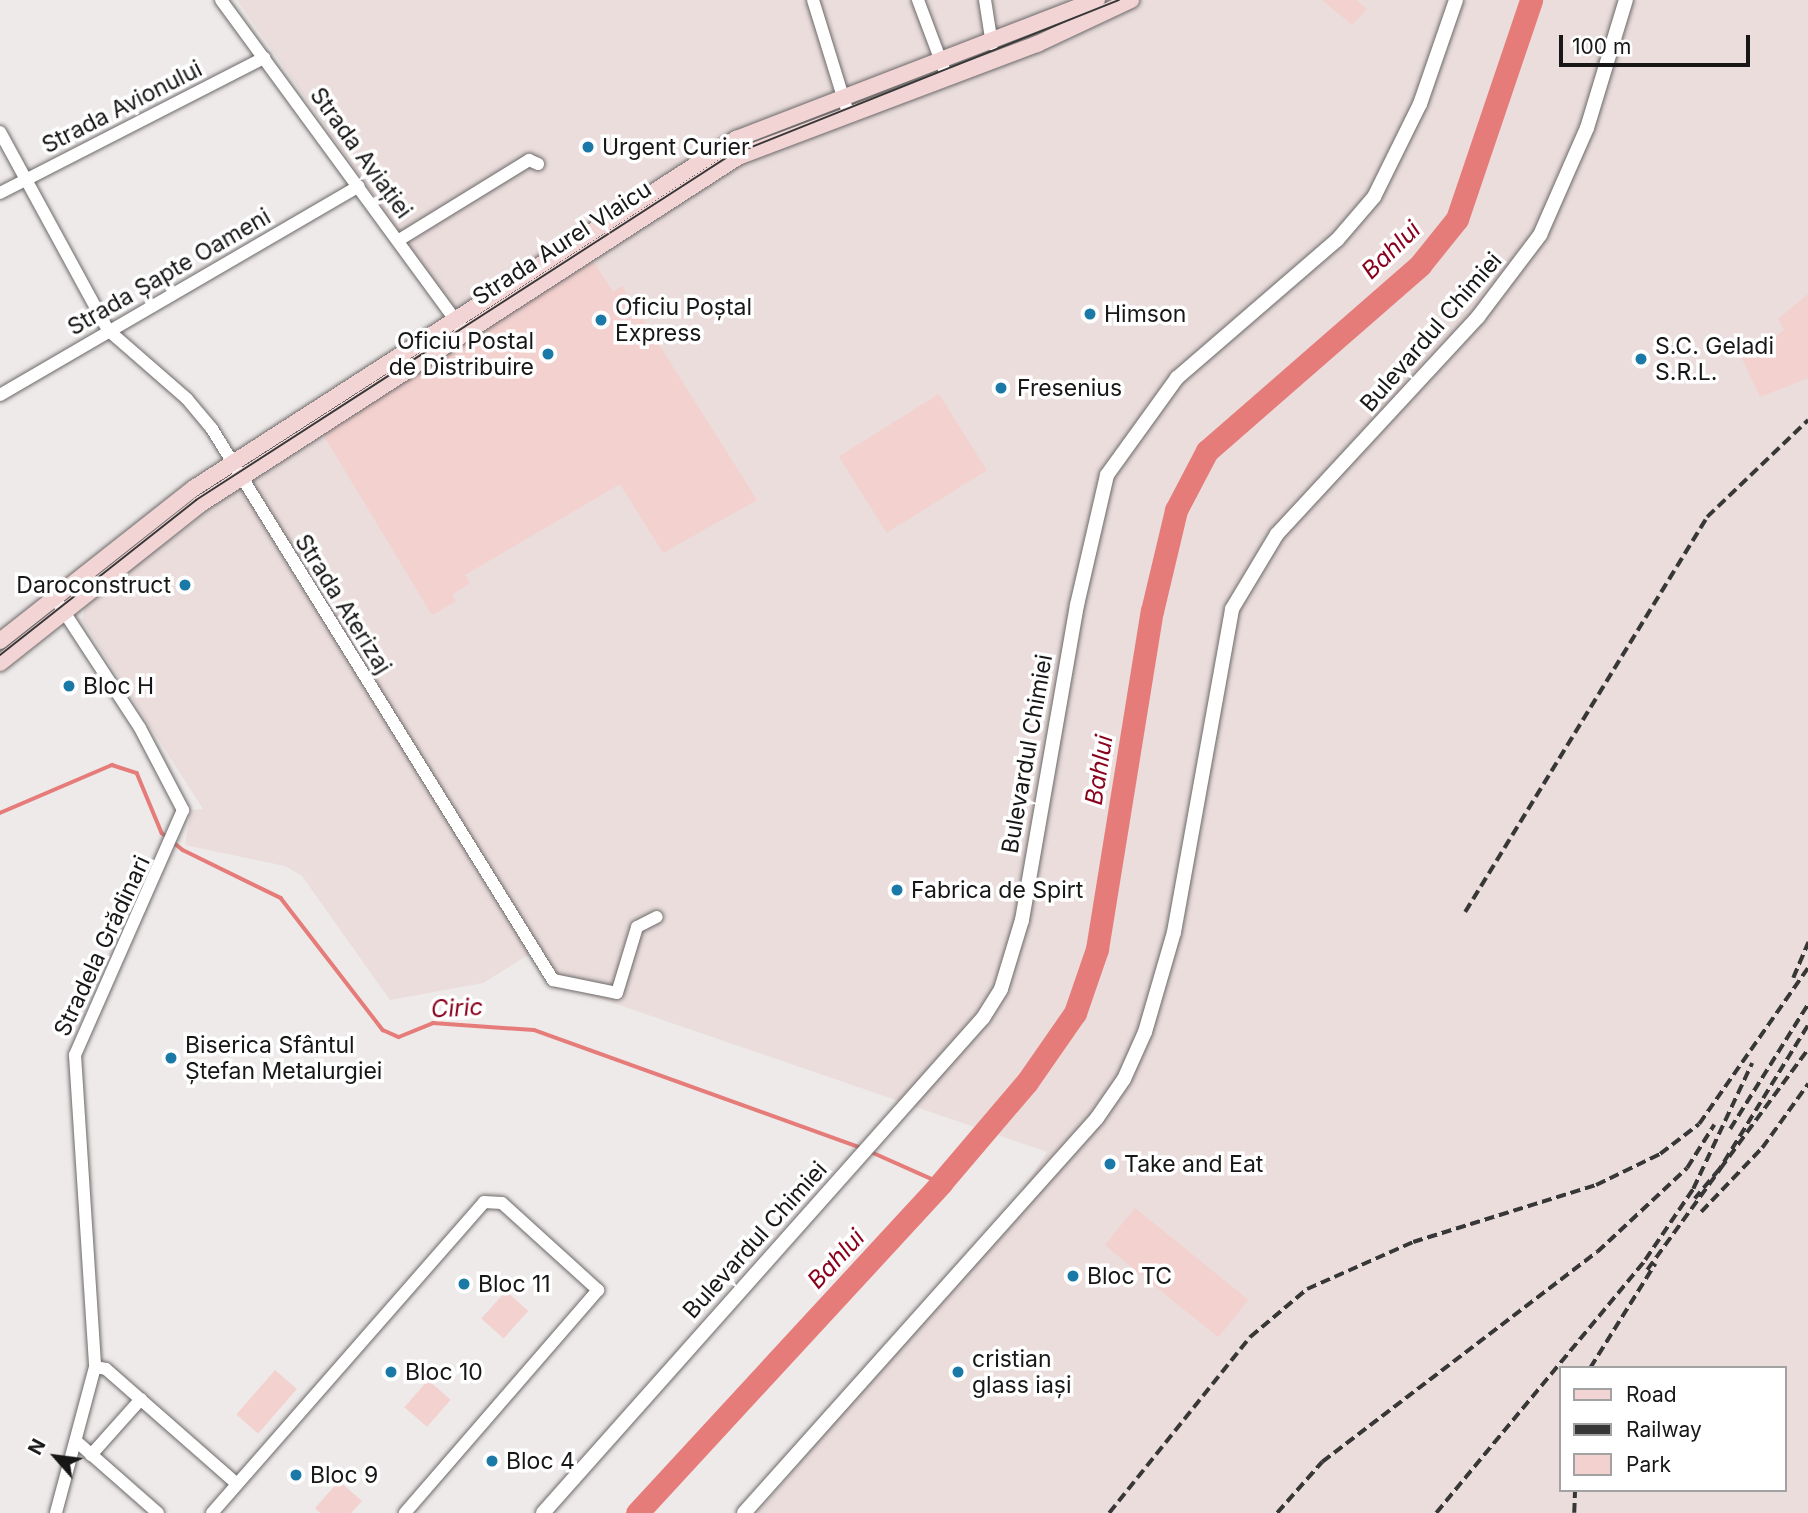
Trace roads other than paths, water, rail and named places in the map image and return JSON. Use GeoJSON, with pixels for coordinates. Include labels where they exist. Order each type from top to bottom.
{"type":"FeatureCollection","features":[{"type":"Feature","properties":{"kind":"main road","name":"Strada Aurel Vlaicu"},"geometry":{"type":"LineString","coordinates":[[0,663],[60,604],[232,462],[738,157],[848,113],[885,103],[992,44],[1097,0]]}},
{"type":"Feature","properties":{"kind":"main road","name":"Strada Aurel Vlaicu"},"geometry":{"type":"LineString","coordinates":[[0,641],[60,604],[459,326],[736,139],[879,85],[944,70],[1131,0]]}},
{"type":"Feature","properties":{"kind":"street","name":"Strada Aviației"},"geometry":{"type":"LineString","coordinates":[[221,0],[399,240],[459,326]]}},
{"type":"Feature","properties":{"kind":"street"},"geometry":{"type":"LineString","coordinates":[[813,0],[848,113]]}},
{"type":"Feature","properties":{"kind":"street"},"geometry":{"type":"LineString","coordinates":[[918,0],[944,70]]}},
{"type":"Feature","properties":{"kind":"street"},"geometry":{"type":"LineString","coordinates":[[985,0],[992,44]]}},
{"type":"Feature","properties":{"kind":"street","name":"Bulevardul Chimiei"},"geometry":{"type":"LineString","coordinates":[[543,1513],[983,1018],[1010,964],[1092,530],[1118,451],[1177,378],[1362,213],[1398,156],[1456,0]]}},
{"type":"Feature","properties":{"kind":"street","name":"Bulevardul Chimiei"},"geometry":{"type":"LineString","coordinates":[[744,1513],[1097,1118],[1124,1079],[1145,1032],[1174,932],[1232,609],[1277,534],[1456,342],[1533,246],[1566,185],[1626,0]]}},
{"type":"Feature","properties":{"kind":"street","name":"Strada Avionului"},"geometry":{"type":"LineString","coordinates":[[0,193],[264,58]]}},
{"type":"Feature","properties":{"kind":"street"},"geometry":{"type":"LineString","coordinates":[[879,85],[885,103]]}},
{"type":"Feature","properties":{"kind":"street","name":"Strada Aterizaj"},"geometry":{"type":"LineString","coordinates":[[0,131],[108,330],[187,399],[232,462],[553,980],[617,993],[637,928],[657,917]]}},
{"type":"Feature","properties":{"kind":"street"},"geometry":{"type":"LineString","coordinates":[[399,240],[529,160],[538,164]]}},
{"type":"Feature","properties":{"kind":"street","name":"Strada Șapte Oameni"},"geometry":{"type":"LineString","coordinates":[[0,395],[359,186]]}},
{"type":"Feature","properties":{"kind":"street","name":"Stradela Grădinari"},"geometry":{"type":"LineString","coordinates":[[56,1513],[95,1367],[75,1055],[178,832],[183,810],[178,792],[60,604]]}},
{"type":"Feature","properties":{"kind":"street"},"geometry":{"type":"LineString","coordinates":[[212,1513],[484,1202],[502,1203],[597,1282],[598,1290],[405,1513]]}},
{"type":"Feature","properties":{"kind":"street"},"geometry":{"type":"LineString","coordinates":[[95,1367],[141,1399],[237,1484]]}},
{"type":"Feature","properties":{"kind":"street"},"geometry":{"type":"LineString","coordinates":[[91,1455],[141,1399]]}},
{"type":"Feature","properties":{"kind":"street"},"geometry":{"type":"LineString","coordinates":[[76,1441],[158,1513]]}},
{"type":"Feature","properties":{"kind":"waterway","name":"Bahlui"},"geometry":{"type":"LineString","coordinates":[[637,1513],[941,1183],[1027,1082],[1075,1013],[1097,949],[1152,611],[1176,510],[1207,451],[1420,265],[1457,219],[1531,0]]}},
{"type":"Feature","properties":{"kind":"waterway","name":"Ciric"},"geometry":{"type":"LineString","coordinates":[[0,813],[112,765],[137,773],[162,833],[183,850],[281,898],[383,1030],[399,1037],[433,1023],[534,1030],[862,1148]]}},
{"type":"Feature","properties":{"kind":"waterway","name":"Ciric"},"geometry":{"type":"LineString","coordinates":[[869,1151],[941,1183]]}},
{"type":"Feature","properties":{"kind":"tram line"},"geometry":{"type":"LineString","coordinates":[[0,655],[196,500],[729,156],[1119,0]]}},
{"type":"Feature","properties":{"kind":"railway"},"geometry":{"type":"LineString","coordinates":[[1465,912],[1707,517],[1808,420]]}},
{"type":"Feature","properties":{"kind":"railway"},"geometry":{"type":"LineString","coordinates":[[1793,978],[1808,942]]}},
{"type":"Feature","properties":{"kind":"railway"},"geometry":{"type":"LineString","coordinates":[[1109,1513],[1250,1337],[1307,1289],[1413,1242],[1596,1185],[1660,1154],[1699,1124],[1808,968]]}},
{"type":"Feature","properties":{"kind":"railway"},"geometry":{"type":"LineString","coordinates":[[1730,1129],[1808,1004]]}},
{"type":"Feature","properties":{"kind":"railway"},"geometry":{"type":"LineString","coordinates":[[1808,1026],[1720,1169],[1808,1049]]}},
{"type":"Feature","properties":{"kind":"railway"},"geometry":{"type":"LineString","coordinates":[[1436,1513],[1645,1260],[1693,1189],[1752,1063]]}},
{"type":"Feature","properties":{"kind":"railway"},"geometry":{"type":"LineString","coordinates":[[1701,1212],[1762,1148],[1808,1084]]}},
{"type":"Feature","properties":{"kind":"railway"},"geometry":{"type":"LineString","coordinates":[[1277,1513],[1322,1462],[1597,1252],[1687,1168],[1714,1125]]}},
{"type":"Feature","properties":{"kind":"railway"},"geometry":{"type":"LineString","coordinates":[[1647,1270],[1720,1169],[1695,1199]]}},
{"type":"Feature","properties":{"kind":"railway"},"geometry":{"type":"LineString","coordinates":[[1591,1366],[1655,1264]]}},
{"type":"Feature","properties":{"kind":"railway"},"geometry":{"type":"LineString","coordinates":[[1574,1513],[1575,1492]]}},
{"type":"Feature","properties":{"kind":"place","name":"Urgent Curier"},"geometry":{"type":"Point","coordinates":[588,147]}},
{"type":"Feature","properties":{"kind":"place","name":"Himson"},"geometry":{"type":"Point","coordinates":[1090,314]}},
{"type":"Feature","properties":{"kind":"place","name":"Oficiu Poștal Express"},"geometry":{"type":"Point","coordinates":[601,320]}},
{"type":"Feature","properties":{"kind":"place","name":"Oficiu Postal de Distribuire"},"geometry":{"type":"Point","coordinates":[548,354]}},
{"type":"Feature","properties":{"kind":"place","name":"S.C. Geladi S.R.L."},"geometry":{"type":"Point","coordinates":[1641,359]}},
{"type":"Feature","properties":{"kind":"place","name":"Fresenius"},"geometry":{"type":"Point","coordinates":[1001,388]}},
{"type":"Feature","properties":{"kind":"place","name":"Daroconstruct"},"geometry":{"type":"Point","coordinates":[185,585]}},
{"type":"Feature","properties":{"kind":"place","name":"Bloc H"},"geometry":{"type":"Point","coordinates":[69,686]}},
{"type":"Feature","properties":{"kind":"place","name":"Fabrica de Spirt"},"geometry":{"type":"Point","coordinates":[897,890]}},
{"type":"Feature","properties":{"kind":"place","name":"Biserica Sfântul Ștefan Metalurgiei"},"geometry":{"type":"Point","coordinates":[171,1058]}},
{"type":"Feature","properties":{"kind":"place","name":"Take and Eat"},"geometry":{"type":"Point","coordinates":[1110,1164]}},
{"type":"Feature","properties":{"kind":"place","name":"Bloc TC"},"geometry":{"type":"Point","coordinates":[1073,1276]}},
{"type":"Feature","properties":{"kind":"place","name":"Bloc 11"},"geometry":{"type":"Point","coordinates":[464,1284]}},
{"type":"Feature","properties":{"kind":"place","name":"Bloc 10"},"geometry":{"type":"Point","coordinates":[391,1372]}},
{"type":"Feature","properties":{"kind":"place","name":"cristian glass iași"},"geometry":{"type":"Point","coordinates":[958,1372]}},
{"type":"Feature","properties":{"kind":"place","name":"Bloc 4"},"geometry":{"type":"Point","coordinates":[492,1461]}},
{"type":"Feature","properties":{"kind":"place","name":"Bloc 9"},"geometry":{"type":"Point","coordinates":[296,1475]}}]}
